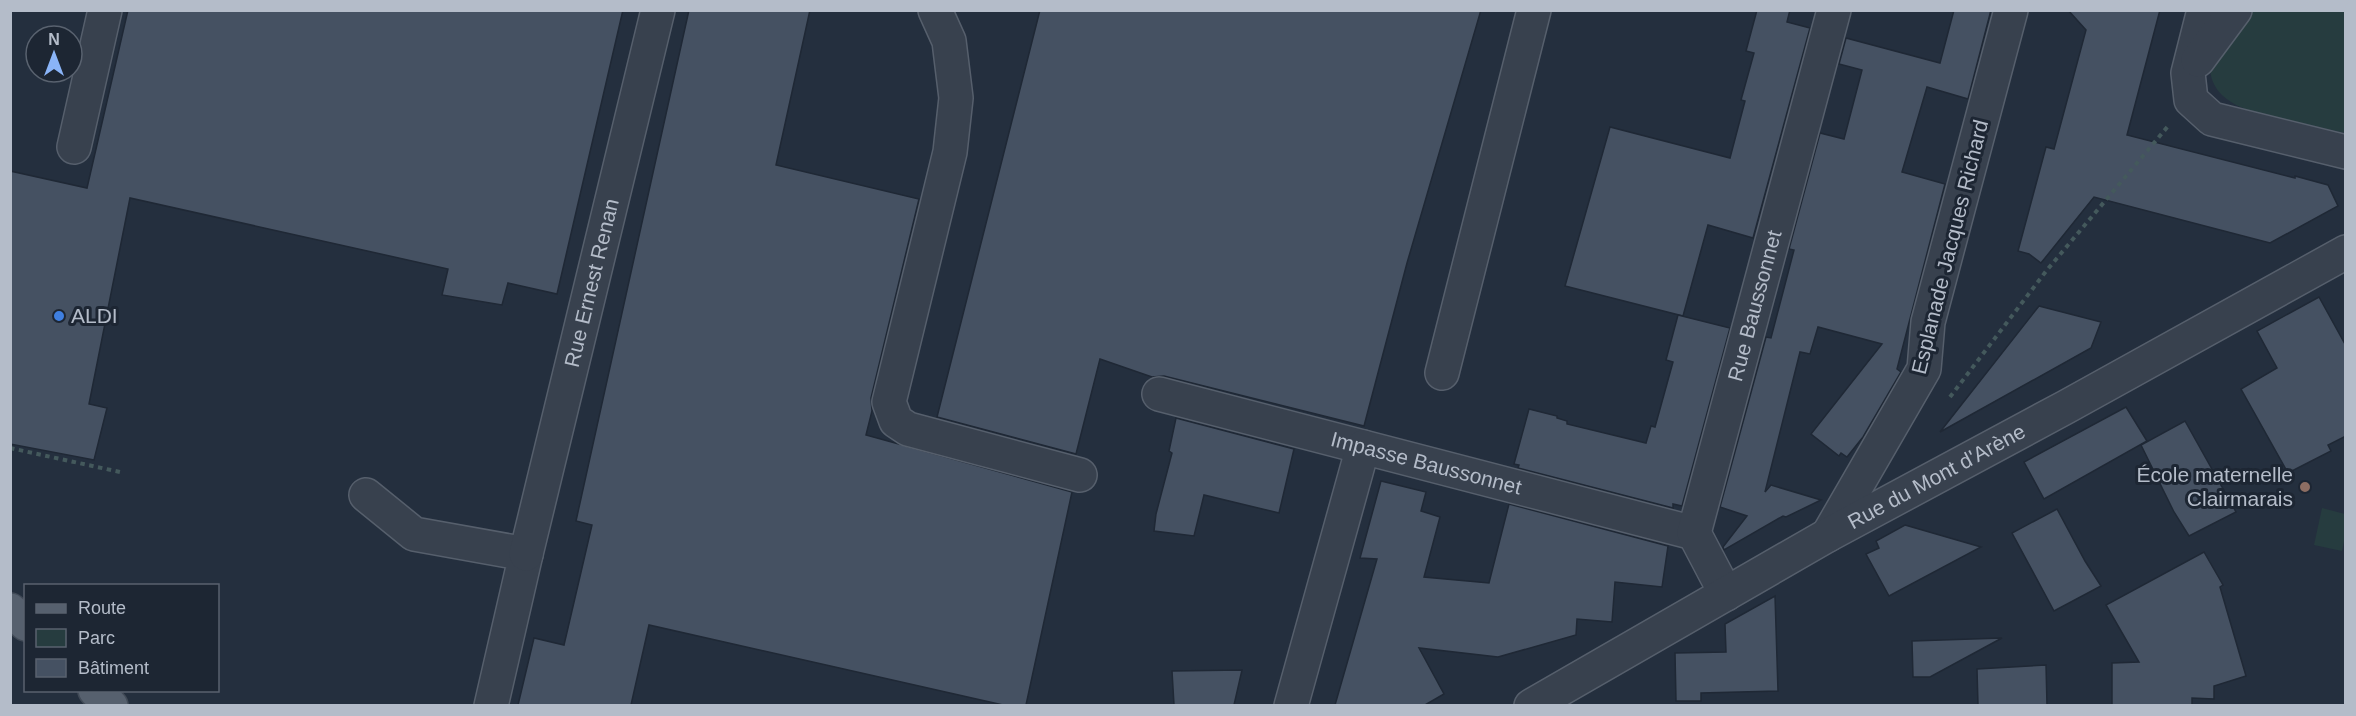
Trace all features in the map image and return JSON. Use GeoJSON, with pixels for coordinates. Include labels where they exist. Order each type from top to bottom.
{"type":"FeatureCollection","features":[{"type":"Feature","properties":{"kind":"main road"},"geometry":{"type":"LineString","coordinates":[[10,609],[24,622]]}},
{"type":"Feature","properties":{"kind":"main road"},"geometry":{"type":"LineString","coordinates":[[97,692],[111,705]]}},
{"type":"Feature","properties":{"kind":"street"},"geometry":{"type":"LineString","coordinates":[[75,147],[105,10]]}},
{"type":"Feature","properties":{"kind":"street","name":"Rue Ernest Renan"},"geometry":{"type":"LineString","coordinates":[[491,705],[658,10]]}},
{"type":"Feature","properties":{"kind":"street"},"geometry":{"type":"LineString","coordinates":[[935,10],[950,41],[956,98],[950,152],[890,402],[896,421],[908,429],[1080,475]]}},
{"type":"Feature","properties":{"kind":"street"},"geometry":{"type":"LineString","coordinates":[[1442,373],[1534,10]]}},
{"type":"Feature","properties":{"kind":"street","name":"Rue Baussonnet"},"geometry":{"type":"LineString","coordinates":[[1694,533],[1834,10]]}},
{"type":"Feature","properties":{"kind":"street","name":"Esplanade Jacques Richard"},"geometry":{"type":"LineString","coordinates":[[1828,535],[1924,369],[1928,322],[2011,10]]}},
{"type":"Feature","properties":{"kind":"street"},"geometry":{"type":"LineString","coordinates":[[2204,10],[2189,86],[2212,119],[2346,153]]}},
{"type":"Feature","properties":{"kind":"street"},"geometry":{"type":"LineString","coordinates":[[2189,86],[2235,10]]}},
{"type":"Feature","properties":{"kind":"street","name":"Rue du Mont d'Arène"},"geometry":{"type":"LineString","coordinates":[[1531,705],[1828,535],[2346,252]]}},
{"type":"Feature","properties":{"kind":"street","name":"Impasse Baussonnet"},"geometry":{"type":"LineString","coordinates":[[1159,394],[1694,533]]}},
{"type":"Feature","properties":{"kind":"street"},"geometry":{"type":"LineString","coordinates":[[1291,705],[1363,447]]}},
{"type":"Feature","properties":{"kind":"street"},"geometry":{"type":"LineString","coordinates":[[366,495],[414,534],[526,554]]}},
{"type":"Feature","properties":{"kind":"street"},"geometry":{"type":"LineString","coordinates":[[1694,533],[1726,594]]}},
{"type":"Feature","properties":{"kind":"path"},"geometry":{"type":"LineString","coordinates":[[1946,402],[2189,86]]}},
{"type":"Feature","properties":{"kind":"path"},"geometry":{"type":"LineString","coordinates":[[10,448],[120,472]]}},
{"type":"Feature","properties":{"kind":"green space"},"geometry":{"type":"Polygon","coordinates":[[[2222,11],[2345,11],[2345,133],[2252,111],[2227,99],[2212,79],[2210,65],[2222,11]]]}},
{"type":"Feature","properties":{"kind":"green space"},"geometry":{"type":"Polygon","coordinates":[[[2322,508],[2345,514],[2345,537],[2342,551],[2314,545],[2322,508]]]}},
{"type":"Feature","properties":{"kind":"building"},"geometry":{"type":"Polygon","coordinates":[[[128,10],[623,10],[557,294],[508,283],[502,305],[442,295],[448,269],[130,198],[89,404],[107,408],[94,460],[10,444],[10,171],[87,188],[128,10]]]}},
{"type":"Feature","properties":{"kind":"building"},"geometry":{"type":"Polygon","coordinates":[[[689,10],[810,10],[776,165],[919,199],[871,398],[872,411],[866,435],[1072,492],[1026,705],[1003,705],[649,625],[631,705],[518,705],[534,638],[564,645],[592,525],[576,521],[689,10]]]}},
{"type":"Feature","properties":{"kind":"building"},"geometry":{"type":"Polygon","coordinates":[[[1040,10],[1481,10],[1407,263],[1364,426],[1164,376],[1152,377],[1100,359],[1076,454],[937,417],[1040,10]]]}},
{"type":"Feature","properties":{"kind":"building"},"geometry":{"type":"Polygon","coordinates":[[[1757,10],[1790,10],[1787,22],[1810,28],[1753,238],[1708,225],[1683,316],[1565,286],[1610,127],[1730,158],[1745,101],[1741,100],[1754,53],[1746,51],[1757,10]]]}},
{"type":"Feature","properties":{"kind":"building"},"geometry":{"type":"Polygon","coordinates":[[[1954,10],[1991,10],[1968,99],[1927,87],[1902,172],[1945,184],[1897,369],[1901,372],[1863,437],[1847,457],[1841,453],[1839,456],[1811,434],[1882,344],[1818,327],[1810,354],[1800,352],[1765,492],[1771,485],[1821,500],[1786,517],[1783,516],[1724,550],[1723,547],[1747,516],[1720,507],[1766,337],[1771,338],[1794,250],[1789,249],[1820,133],[1844,139],[1862,70],[1839,64],[1846,38],[1940,63],[1954,10]]]}},
{"type":"Feature","properties":{"kind":"building"},"geometry":{"type":"Polygon","coordinates":[[[2068,10],[2160,10],[2127,135],[2328,185],[2338,206],[2270,243],[2094,197],[2041,263],[2029,254],[2018,251],[2046,147],[2054,149],[2086,30],[2068,10]]]}},
{"type":"Feature","properties":{"kind":"building"},"geometry":{"type":"Polygon","coordinates":[[[2319,297],[2346,346],[2346,436],[2328,445],[2331,451],[2288,473],[2241,389],[2277,368],[2257,331],[2319,297]]]}},
{"type":"Feature","properties":{"kind":"building"},"geometry":{"type":"Polygon","coordinates":[[[2039,306],[2101,322],[2091,348],[1940,432],[2039,306]]]}},
{"type":"Feature","properties":{"kind":"building"},"geometry":{"type":"Polygon","coordinates":[[[1678,315],[1730,328],[1682,506],[1673,504],[1673,508],[1518,468],[1519,465],[1514,464],[1529,409],[1557,416],[1567,421],[1567,424],[1646,443],[1651,426],[1655,427],[1673,362],[1666,360],[1678,315]]]}},
{"type":"Feature","properties":{"kind":"building"},"geometry":{"type":"Polygon","coordinates":[[[2126,407],[2147,441],[2044,499],[2024,462],[2126,407]]]}},
{"type":"Feature","properties":{"kind":"building"},"geometry":{"type":"Polygon","coordinates":[[[1176,418],[1294,449],[1279,513],[1204,495],[1194,536],[1154,531],[1156,514],[1172,453],[1169,451],[1176,418]]]}},
{"type":"Feature","properties":{"kind":"building"},"geometry":{"type":"Polygon","coordinates":[[[2185,421],[2236,512],[2189,536],[2174,512],[2141,445],[2185,421]]]}},
{"type":"Feature","properties":{"kind":"building"},"geometry":{"type":"Polygon","coordinates":[[[1381,481],[1426,492],[1421,511],[1440,517],[1424,577],[1489,583],[1509,504],[1668,546],[1662,587],[1615,582],[1612,622],[1577,619],[1576,635],[1498,657],[1419,648],[1444,694],[1425,705],[1335,705],[1377,559],[1360,558],[1381,481]]]}},
{"type":"Feature","properties":{"kind":"building"},"geometry":{"type":"Polygon","coordinates":[[[2057,509],[2101,586],[2054,611],[2012,533],[2057,509]]]}},
{"type":"Feature","properties":{"kind":"building"},"geometry":{"type":"Polygon","coordinates":[[[1905,525],[1981,547],[1889,596],[1866,554],[1879,548],[1876,541],[1905,525]]]}},
{"type":"Feature","properties":{"kind":"building"},"geometry":{"type":"Polygon","coordinates":[[[2204,552],[2223,585],[2220,587],[2246,676],[2214,686],[2214,699],[2192,698],[2192,705],[2112,705],[2112,663],[2139,662],[2106,605],[2204,552]]]}},
{"type":"Feature","properties":{"kind":"building"},"geometry":{"type":"Polygon","coordinates":[[[1775,596],[1778,691],[1701,693],[1701,701],[1676,701],[1675,653],[1726,652],[1725,624],[1775,596]]]}},
{"type":"Feature","properties":{"kind":"building"},"geometry":{"type":"Polygon","coordinates":[[[2002,638],[1930,677],[1913,677],[1912,641],[2002,638]]]}},
{"type":"Feature","properties":{"kind":"building"},"geometry":{"type":"Polygon","coordinates":[[[2046,665],[2047,705],[1978,705],[1977,669],[2046,665]]]}},
{"type":"Feature","properties":{"kind":"building"},"geometry":{"type":"Polygon","coordinates":[[[1242,670],[1234,705],[1174,705],[1172,671],[1242,670]]]}},
{"type":"Feature","properties":{"kind":"place","name":"ALDI"},"geometry":{"type":"Point","coordinates":[59,316]}},
{"type":"Feature","properties":{"kind":"place","name":"École maternelle Clairmarais"},"geometry":{"type":"Point","coordinates":[2305,487]}}]}
